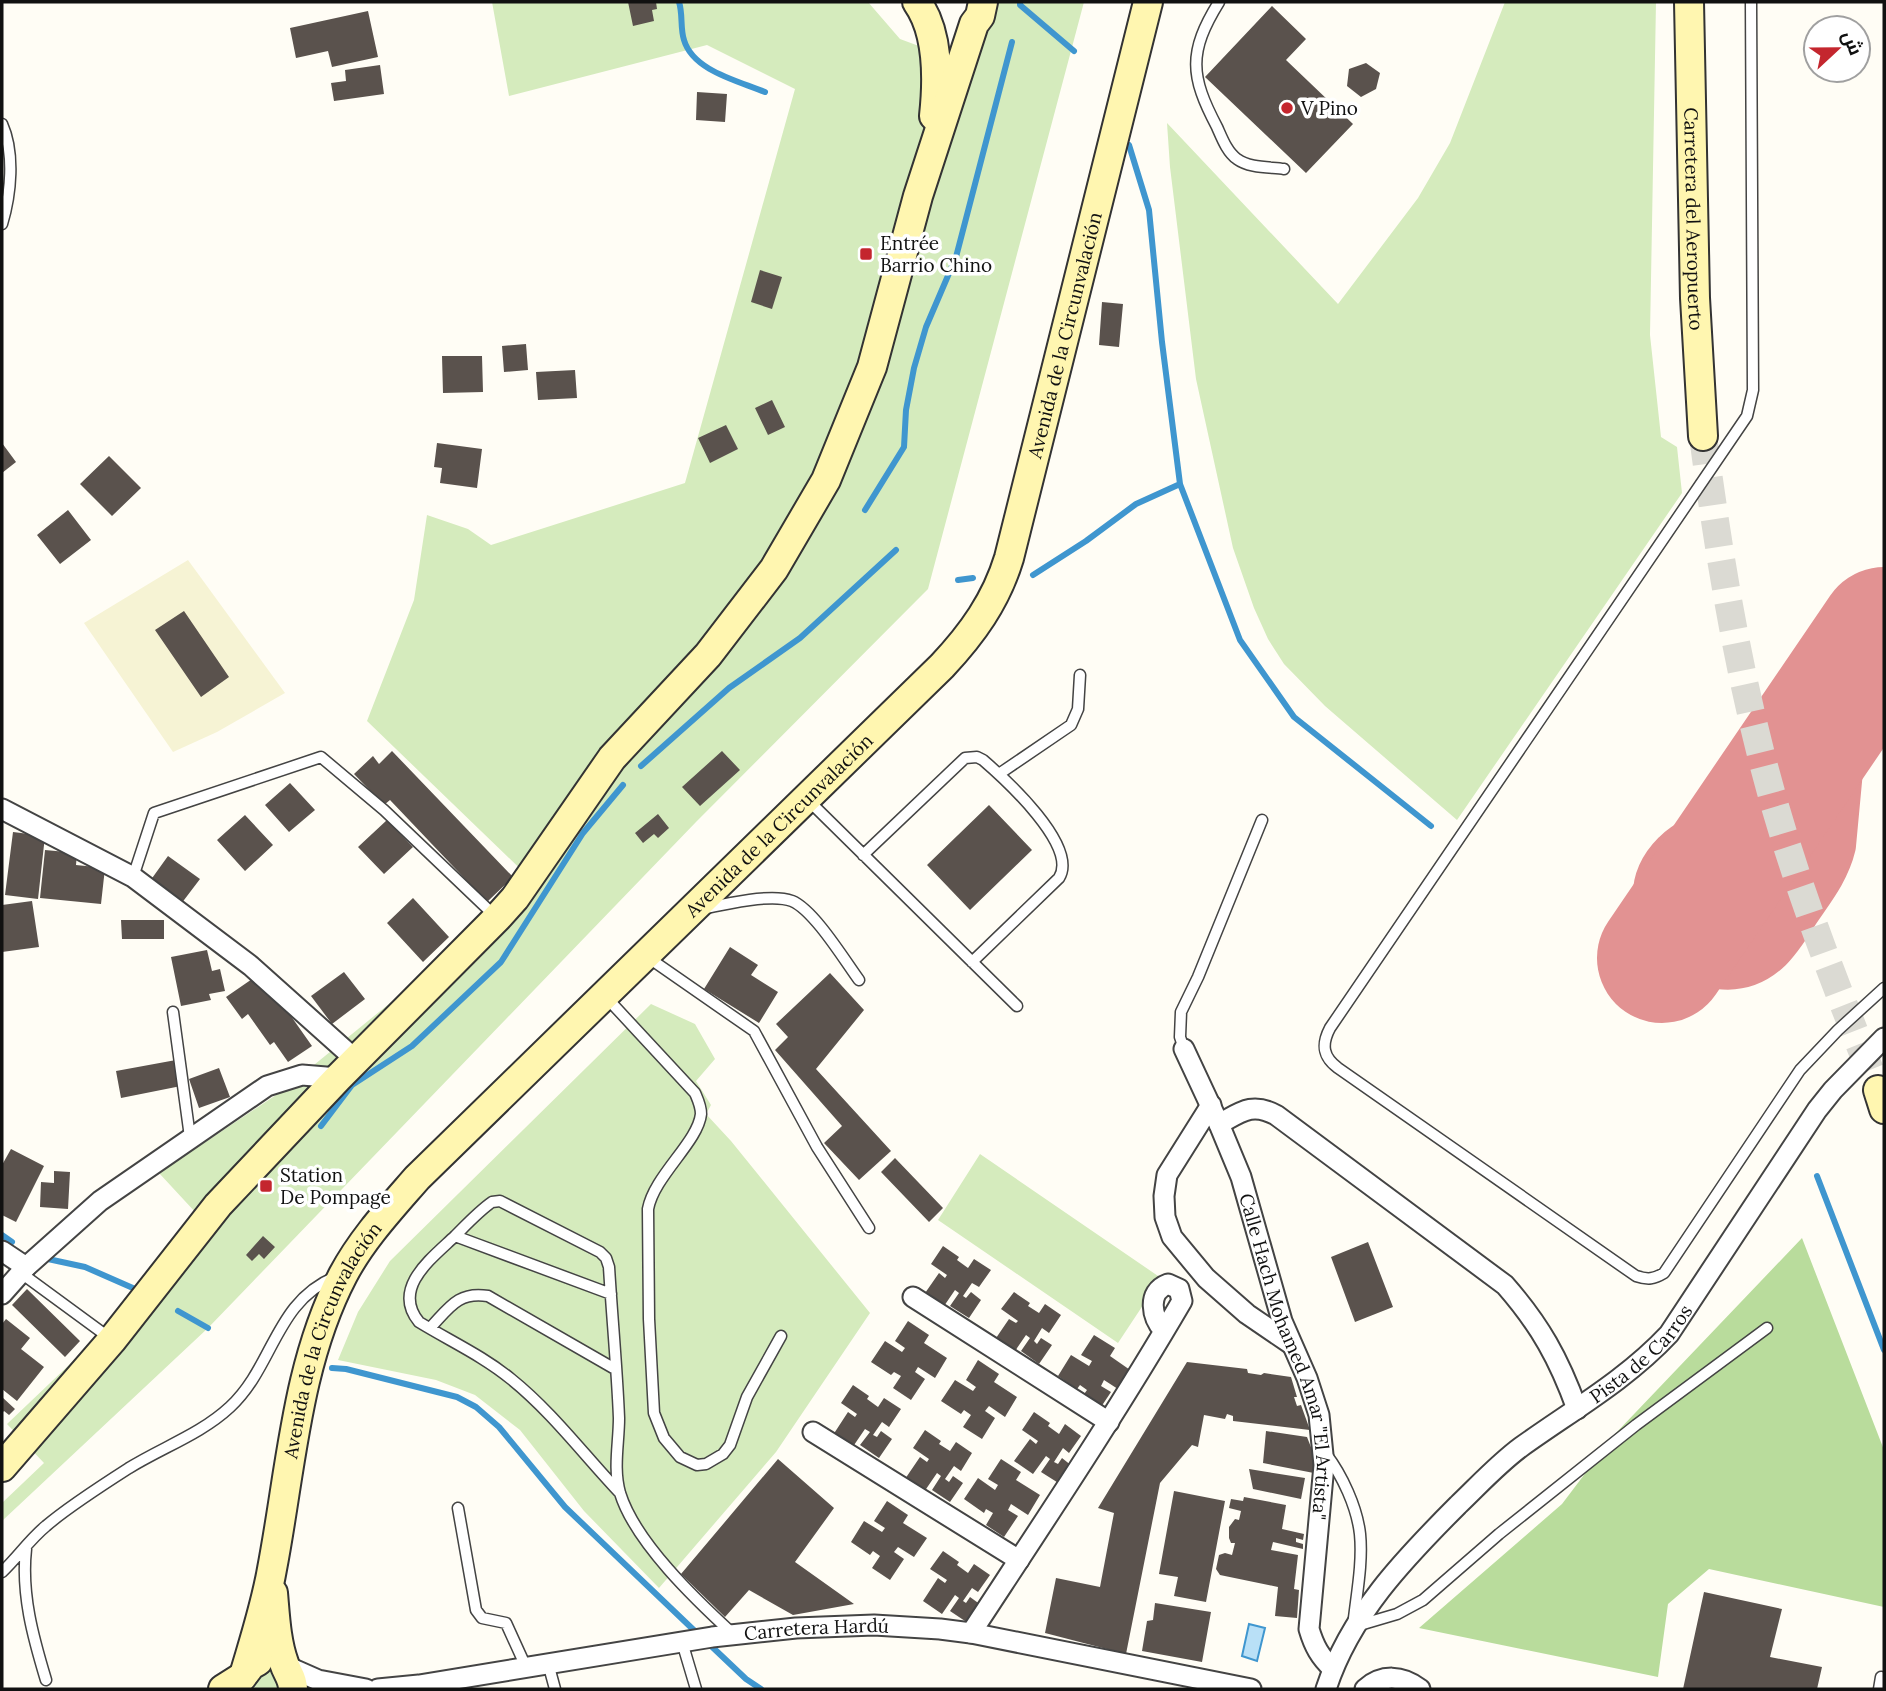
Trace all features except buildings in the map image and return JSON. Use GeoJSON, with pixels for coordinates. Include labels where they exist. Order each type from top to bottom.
{"type":"FeatureCollection","features":[{"type":"Feature","properties":{"kind":"main road","name":"Avenida de la Circunvalación"},"geometry":{"type":"LineString","coordinates":[[272,1569],[302,1396],[324,1316],[344,1274],[385,1214],[417,1178],[964,643],[983,618],[1003,576],[1148,2]]}},
{"type":"Feature","properties":{"kind":"main road","name":"Carretera del Aeropuerto"},"geometry":{"type":"LineString","coordinates":[[1689,2],[1693,228],[1703,436]]}},
{"type":"Feature","properties":{"kind":"main road"},"geometry":{"type":"LineString","coordinates":[[923,9],[945,32],[956,33],[978,13]]}},
{"type":"Feature","properties":{"kind":"main road"},"geometry":{"type":"LineString","coordinates":[[923,9],[936,78],[929,160]]}},
{"type":"Feature","properties":{"kind":"main road"},"geometry":{"type":"LineString","coordinates":[[2,1467],[112,1340],[218,1205],[347,1069],[497,918],[514,898],[612,758],[708,655],[774,569],[820,491],[849,428],[872,367],[929,160],[978,13]]}},
{"type":"Feature","properties":{"kind":"main road"},"geometry":{"type":"LineString","coordinates":[[272,1569],[278,1634],[288,1677]]}},
{"type":"Feature","properties":{"kind":"main road"},"geometry":{"type":"LineString","coordinates":[[238,1682],[272,1569]]}},
{"type":"Feature","properties":{"kind":"main road"},"geometry":{"type":"LineString","coordinates":[[238,1682],[258,1661],[276,1661],[288,1677]]}},
{"type":"Feature","properties":{"kind":"street"},"geometry":{"type":"LineString","coordinates":[[2,809],[133,877],[251,966],[347,1069]]}},
{"type":"Feature","properties":{"kind":"street","name":"Pista de Carros"},"geometry":{"type":"LineString","coordinates":[[1353,1627],[1410,1553],[1510,1455],[1638,1365],[1669,1334],[1817,1110],[1884,1038]]}},
{"type":"Feature","properties":{"kind":"street","name":"Calle Hach Mohamed Amar \"El Artista\""},"geometry":{"type":"LineString","coordinates":[[1184,1049],[1241,1177],[1282,1321],[1314,1396],[1324,1451],[1324,1480],[1309,1629],[1321,1658],[1333,1669]]}},
{"type":"Feature","properties":{"kind":"street"},"geometry":{"type":"LineString","coordinates":[[2,1294],[23,1270],[100,1201],[267,1086],[302,1075],[347,1069]]}},
{"type":"Feature","properties":{"kind":"street"},"geometry":{"type":"LineString","coordinates":[[1210,1105],[1167,1175],[1165,1217],[1172,1237],[1206,1278],[1247,1314],[1291,1344]]}},
{"type":"Feature","properties":{"kind":"street"},"geometry":{"type":"LineString","coordinates":[[1219,1124],[1240,1112],[1257,1108],[1276,1115],[1504,1285],[1530,1313],[1547,1339],[1564,1372],[1577,1409]]}},
{"type":"Feature","properties":{"kind":"street"},"geometry":{"type":"LineString","coordinates":[[2,1251],[23,1270]]}},
{"type":"Feature","properties":{"kind":"street"},"geometry":{"type":"LineString","coordinates":[[913,1297],[1109,1422]]}},
{"type":"Feature","properties":{"kind":"street"},"geometry":{"type":"LineString","coordinates":[[971,1633],[1109,1422],[1164,1331]]}},
{"type":"Feature","properties":{"kind":"street"},"geometry":{"type":"LineString","coordinates":[[813,1432],[1019,1560]]}},
{"type":"Feature","properties":{"kind":"street","name":"Carretera Hardú"},"geometry":{"type":"LineString","coordinates":[[378,1689],[712,1637],[841,1625],[917,1627],[971,1633],[1238,1688]]}},
{"type":"Feature","properties":{"kind":"street"},"geometry":{"type":"LineString","coordinates":[[1326,1689],[1353,1627]]}},
{"type":"Feature","properties":{"kind":"street"},"geometry":{"type":"LineString","coordinates":[[288,1677],[366,1689]]}},
{"type":"Feature","properties":{"kind":"street"},"geometry":{"type":"LineString","coordinates":[[1364,1688],[1386,1678],[1396,1678],[1420,1689]]}},
{"type":"Feature","properties":{"kind":"lane"},"geometry":{"type":"LineString","coordinates":[[1219,2],[1200,37],[1196,57],[1197,79],[1203,101],[1229,150],[1238,160],[1250,165],[1284,169]]}},
{"type":"Feature","properties":{"kind":"lane"},"geometry":{"type":"LineString","coordinates":[[1751,2],[1753,390],[1747,416],[1330,1028],[1325,1038],[1324,1050],[1329,1061],[1338,1068],[1636,1276],[1656,1278],[1664,1273],[1800,1070],[1884,988]]}},
{"type":"Feature","properties":{"kind":"lane"},"geometry":{"type":"LineString","coordinates":[[2,124],[8,137],[9,198],[2,224]]}},
{"type":"Feature","properties":{"kind":"lane"},"geometry":{"type":"LineString","coordinates":[[999,774],[1071,724],[1078,709],[1080,675]]}},
{"type":"Feature","properties":{"kind":"lane"},"geometry":{"type":"LineString","coordinates":[[133,877],[155,813],[321,757],[384,810],[497,918]]}},
{"type":"Feature","properties":{"kind":"lane"},"geometry":{"type":"LineString","coordinates":[[863,855],[965,758],[978,757],[1020,794],[1043,823],[1064,866],[1059,878],[972,962]]}},
{"type":"Feature","properties":{"kind":"lane"},"geometry":{"type":"LineString","coordinates":[[806,798],[1017,1006]]}},
{"type":"Feature","properties":{"kind":"lane"},"geometry":{"type":"LineString","coordinates":[[1184,1049],[1180,1037],[1181,1012],[1262,820]]}},
{"type":"Feature","properties":{"kind":"lane"},"geometry":{"type":"LineString","coordinates":[[692,910],[746,902],[782,899],[792,901],[808,913],[859,980]]}},
{"type":"Feature","properties":{"kind":"lane"},"geometry":{"type":"LineString","coordinates":[[645,956],[754,1031],[817,1147],[869,1228]]}},
{"type":"Feature","properties":{"kind":"lane"},"geometry":{"type":"LineString","coordinates":[[605,996],[695,1093],[701,1111],[699,1123],[652,1194],[648,1209],[649,1319],[654,1413],[664,1438],[680,1457],[697,1465],[706,1464],[723,1454],[730,1445],[747,1397],[782,1336]]}},
{"type":"Feature","properties":{"kind":"lane"},"geometry":{"type":"LineString","coordinates":[[173,1012],[190,1137]]}},
{"type":"Feature","properties":{"kind":"lane"},"geometry":{"type":"LineString","coordinates":[[620,1493],[550,1416],[511,1379],[485,1360],[419,1322],[409,1306],[412,1284],[417,1272],[489,1203],[500,1201],[600,1252],[606,1258],[609,1267],[619,1417],[616,1466],[620,1493],[632,1519],[667,1568],[699,1603],[734,1635]]}},
{"type":"Feature","properties":{"kind":"lane"},"geometry":{"type":"LineString","coordinates":[[455,1236],[611,1294]]}},
{"type":"Feature","properties":{"kind":"lane"},"geometry":{"type":"LineString","coordinates":[[23,1270],[112,1340]]}},
{"type":"Feature","properties":{"kind":"lane"},"geometry":{"type":"LineString","coordinates":[[2,1572],[45,1527],[127,1470],[194,1433],[223,1413],[253,1381],[291,1310],[315,1288],[344,1274]]}},
{"type":"Feature","properties":{"kind":"lane"},"geometry":{"type":"LineString","coordinates":[[430,1328],[454,1302],[464,1296],[488,1296],[615,1369]]}},
{"type":"Feature","properties":{"kind":"lane"},"geometry":{"type":"LineString","coordinates":[[1324,1451],[1336,1467],[1360,1534],[1353,1627],[1397,1614],[1423,1600],[1499,1534],[1636,1425],[1767,1328]]}},
{"type":"Feature","properties":{"kind":"lane"},"geometry":{"type":"LineString","coordinates":[[458,1508],[476,1610],[482,1618],[506,1623],[526,1667]]}},
{"type":"Feature","properties":{"kind":"lane"},"geometry":{"type":"LineString","coordinates":[[26,1549],[24,1581],[27,1603],[46,1679]]}},
{"type":"Feature","properties":{"kind":"lane"},"geometry":{"type":"LineString","coordinates":[[687,1642],[696,1689]]}},
{"type":"Feature","properties":{"kind":"lane"},"geometry":{"type":"LineString","coordinates":[[548,1663],[555,1689]]}},
{"type":"Feature","properties":{"kind":"lane"},"geometry":{"type":"LineString","coordinates":[[1878,1689],[1881,1677]]}},
{"type":"Feature","properties":{"kind":"shaded area"},"geometry":{"type":"Polygon","coordinates":[[[188,560],[285,693],[217,732],[173,752],[84,623],[188,560]]]}},
{"type":"Feature","properties":{"kind":"green space"},"geometry":{"type":"Polygon","coordinates":[[[492,2],[868,2],[900,39],[973,66],[989,2],[1084,2],[928,589],[696,822],[208,1328],[2,1521],[2,1503],[44,1463],[7,1424],[209,1227],[159,1173],[282,1091],[395,999],[501,925],[539,887],[367,721],[414,600],[427,515],[468,529],[491,545],[685,483],[795,89],[707,45],[509,96],[492,2]]]}},
{"type":"Feature","properties":{"kind":"green space"},"geometry":{"type":"Polygon","coordinates":[[[1505,2],[1656,2],[1650,335],[1661,437],[1677,447],[1682,493],[1457,820],[1325,706],[1284,664],[1268,639],[1254,608],[1233,548],[1196,379],[1167,123],[1338,304],[1418,198],[1450,143],[1505,2]]]}},
{"type":"Feature","properties":{"kind":"green space"},"geometry":{"type":"Polygon","coordinates":[[[651,1004],[695,1024],[715,1059],[696,1081],[711,1105],[706,1114],[731,1141],[870,1313],[776,1452],[659,1588],[584,1511],[520,1430],[475,1395],[436,1380],[338,1360],[358,1312],[390,1261],[651,1004]]]}},
{"type":"Feature","properties":{"kind":"green space"},"geometry":{"type":"Polygon","coordinates":[[[980,1154],[1161,1278],[1118,1343],[938,1220],[980,1154]]]}},
{"type":"Feature","properties":{"kind":"green space"},"geometry":{"type":"Polygon","coordinates":[[[1802,1238],[1884,1450],[1884,1607],[1709,1569],[1668,1604],[1658,1677],[1419,1628],[1562,1504],[1615,1434],[1802,1238]]]}},
{"type":"Feature","properties":{"kind":"green space"},"geometry":{"type":"Polygon","coordinates":[[[266,1668],[272,1668],[287,1689],[250,1689],[250,1683],[266,1668]]]}},
{"type":"Feature","properties":{"kind":"water"},"geometry":{"type":"Polygon","coordinates":[[[1249,1624],[1265,1628],[1257,1661],[1242,1656],[1249,1624]]]}},
{"type":"Feature","properties":{"kind":"waterway"},"geometry":{"type":"LineString","coordinates":[[679,2],[684,40],[697,60],[718,74],[765,92]]}},
{"type":"Feature","properties":{"kind":"waterway"},"geometry":{"type":"LineString","coordinates":[[1020,2],[1020,5],[1074,51]]}},
{"type":"Feature","properties":{"kind":"waterway"},"geometry":{"type":"LineString","coordinates":[[865,510],[904,447],[906,410],[914,368],[926,327],[956,257],[1012,42]]}},
{"type":"Feature","properties":{"kind":"waterway"},"geometry":{"type":"LineString","coordinates":[[1129,145],[1149,210],[1180,484],[1240,640],[1294,717],[1431,826]]}},
{"type":"Feature","properties":{"kind":"waterway"},"geometry":{"type":"LineString","coordinates":[[1033,575],[1136,504],[1180,484]]}},
{"type":"Feature","properties":{"kind":"waterway"},"geometry":{"type":"LineString","coordinates":[[641,766],[729,688],[800,638],[896,550]]}},
{"type":"Feature","properties":{"kind":"waterway"},"geometry":{"type":"LineString","coordinates":[[958,580],[973,578]]}},
{"type":"Feature","properties":{"kind":"waterway"},"geometry":{"type":"LineString","coordinates":[[321,1126],[352,1085],[412,1046],[501,962],[583,833],[623,785]]}},
{"type":"Feature","properties":{"kind":"waterway"},"geometry":{"type":"LineString","coordinates":[[1817,1176],[1884,1350]]}},
{"type":"Feature","properties":{"kind":"waterway"},"geometry":{"type":"LineString","coordinates":[[2,1235],[12,1242]]}},
{"type":"Feature","properties":{"kind":"waterway"},"geometry":{"type":"LineString","coordinates":[[48,1259],[85,1267],[142,1292]]}},
{"type":"Feature","properties":{"kind":"waterway"},"geometry":{"type":"LineString","coordinates":[[178,1311],[208,1328]]}},
{"type":"Feature","properties":{"kind":"waterway"},"geometry":{"type":"LineString","coordinates":[[332,1368],[346,1369],[457,1397],[476,1407],[499,1427],[565,1507],[700,1636]]}},
{"type":"Feature","properties":{"kind":"waterway"},"geometry":{"type":"LineString","coordinates":[[708,1643],[746,1679],[761,1689]]}},
{"type":"Feature","properties":{"kind":"taxiway"},"geometry":{"type":"LineString","coordinates":[[1758,818],[1738,829],[1706,839],[1686,849],[1677,856],[1662,878],[1659,901],[1665,923],[1679,942],[1698,956],[1720,963],[1743,961],[1765,949],[1781,931],[1820,871],[1830,845],[1843,706],[1877,643]]}},
{"type":"Feature","properties":{"kind":"runway"},"geometry":{"type":"LineString","coordinates":[[1662,958],[1884,632]]}},
{"type":"Feature","properties":{"kind":"tunnel"},"geometry":{"type":"LineString","coordinates":[[1703,436],[1729,604],[1765,770],[1816,932],[1878,1090]]}},
{"type":"Feature","properties":{"kind":"place","name":"V Pino"},"geometry":{"type":"Point","coordinates":[1287,108]}},
{"type":"Feature","properties":{"kind":"place","name":"Entrée Barrio Chino"},"geometry":{"type":"Point","coordinates":[866,254]}},
{"type":"Feature","properties":{"kind":"place","name":"Station De Pompage"},"geometry":{"type":"Point","coordinates":[266,1186]}}]}
